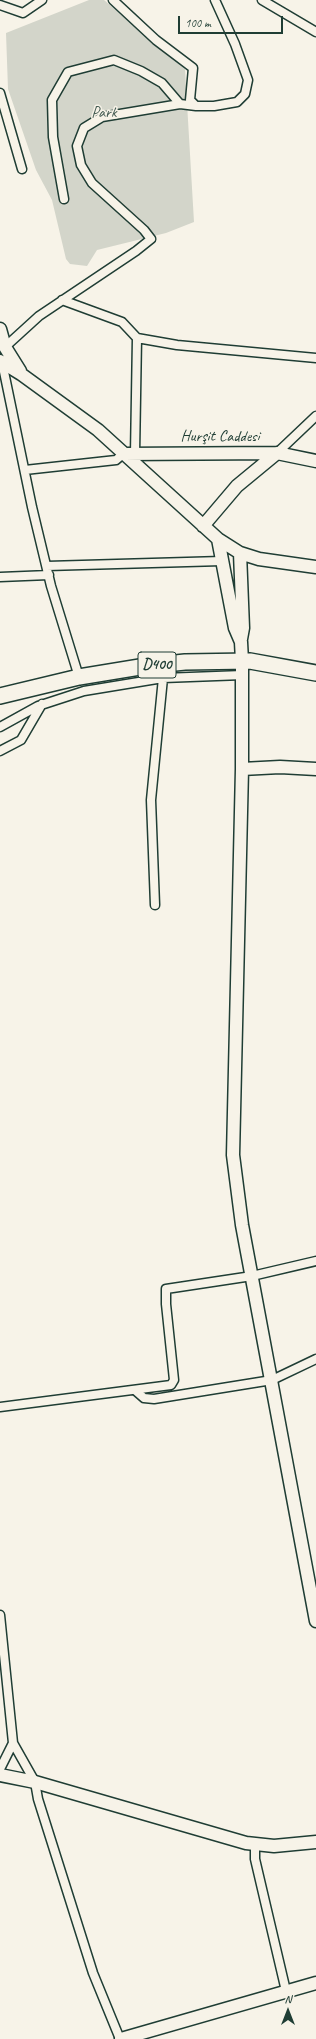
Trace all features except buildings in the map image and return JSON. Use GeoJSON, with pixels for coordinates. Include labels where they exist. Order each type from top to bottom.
{"type":"FeatureCollection","features":[{"type":"Feature","properties":{"kind":"highway","name":"D400"},"geometry":{"type":"LineString","coordinates":[[0,696],[79,678],[161,664],[316,673]]}},
{"type":"Feature","properties":{"kind":"street"},"geometry":{"type":"LineString","coordinates":[[0,5],[23,13],[42,0]]}},
{"type":"Feature","properties":{"kind":"street"},"geometry":{"type":"LineString","coordinates":[[113,0],[156,40],[193,68],[190,100],[196,106]]}},
{"type":"Feature","properties":{"kind":"street"},"geometry":{"type":"LineString","coordinates":[[5,347],[39,316],[136,251],[151,238],[92,183],[81,165],[77,146],[84,128],[102,117],[180,104],[214,106],[238,102],[246,94],[248,80],[236,44],[215,0]]}},
{"type":"Feature","properties":{"kind":"street"},"geometry":{"type":"LineString","coordinates":[[262,0],[316,32]]}},
{"type":"Feature","properties":{"kind":"street"},"geometry":{"type":"LineString","coordinates":[[64,199],[53,137],[52,100],[68,72],[114,60],[141,71],[162,83],[180,104]]}},
{"type":"Feature","properties":{"kind":"street"},"geometry":{"type":"LineString","coordinates":[[0,93],[22,169]]}},
{"type":"Feature","properties":{"kind":"street"},"geometry":{"type":"LineString","coordinates":[[62,300],[122,322],[137,338],[177,345],[316,358]]}},
{"type":"Feature","properties":{"kind":"street"},"geometry":{"type":"LineString","coordinates":[[0,329],[5,347],[21,374]]}},
{"type":"Feature","properties":{"kind":"street"},"geometry":{"type":"LineString","coordinates":[[129,454],[137,338]]}},
{"type":"Feature","properties":{"kind":"street"},"geometry":{"type":"LineString","coordinates":[[2,367],[21,374],[129,454],[203,526],[240,559],[243,628],[241,642],[242,769],[232,1136],[237,1191],[272,1380],[311,1572],[316,1621]]}},
{"type":"Feature","properties":{"kind":"street"},"geometry":{"type":"LineString","coordinates":[[2,367],[48,571],[79,678]]}},
{"type":"Feature","properties":{"kind":"street"},"geometry":{"type":"LineString","coordinates":[[203,526],[237,486],[316,416]]}},
{"type":"Feature","properties":{"kind":"street","name":"Hurşit Caddesi"},"geometry":{"type":"LineString","coordinates":[[129,454],[276,453],[316,461]]}},
{"type":"Feature","properties":{"kind":"street"},"geometry":{"type":"LineString","coordinates":[[25,470],[116,460],[129,454]]}},
{"type":"Feature","properties":{"kind":"street"},"geometry":{"type":"LineString","coordinates":[[218,539],[236,628],[241,642]]}},
{"type":"Feature","properties":{"kind":"street"},"geometry":{"type":"LineString","coordinates":[[0,577],[48,571],[240,559],[259,559],[316,567]]}},
{"type":"Feature","properties":{"kind":"street"},"geometry":{"type":"LineString","coordinates":[[0,727],[42,704],[84,692],[163,678],[242,668]]}},
{"type":"Feature","properties":{"kind":"street"},"geometry":{"type":"LineString","coordinates":[[154,905],[152,800],[163,678]]}},
{"type":"Feature","properties":{"kind":"street"},"geometry":{"type":"LineString","coordinates":[[0,751],[21,740],[42,704]]}},
{"type":"Feature","properties":{"kind":"street"},"geometry":{"type":"LineString","coordinates":[[242,769],[280,767],[316,769]]}},
{"type":"Feature","properties":{"kind":"street"},"geometry":{"type":"LineString","coordinates":[[0,1407],[171,1386],[173,1383],[166,1289],[252,1276],[316,1261]]}},
{"type":"Feature","properties":{"kind":"street"},"geometry":{"type":"LineString","coordinates":[[136,1391],[144,1398],[154,1399],[272,1380],[316,1359]]}},
{"type":"Feature","properties":{"kind":"street"},"geometry":{"type":"LineString","coordinates":[[0,1615],[13,1742],[35,1782],[38,1799],[93,1973],[120,2039],[316,1983]]}},
{"type":"Feature","properties":{"kind":"street"},"geometry":{"type":"LineString","coordinates":[[0,1769],[13,1742]]}},
{"type":"Feature","properties":{"kind":"street"},"geometry":{"type":"LineString","coordinates":[[0,1775],[35,1782],[176,1824],[255,1844],[291,1846],[316,1842]]}},
{"type":"Feature","properties":{"kind":"street"},"geometry":{"type":"LineString","coordinates":[[255,1844],[255,1859],[286,1992]]}},
{"type":"Feature","properties":{"kind":"green space","name":"Park"},"geometry":{"type":"Polygon","coordinates":[[[89,0],[104,0],[185,69],[194,222],[166,233],[97,250],[87,266],[70,264],[66,259],[52,200],[36,170],[8,89],[6,33],[89,0]]]}}]}
